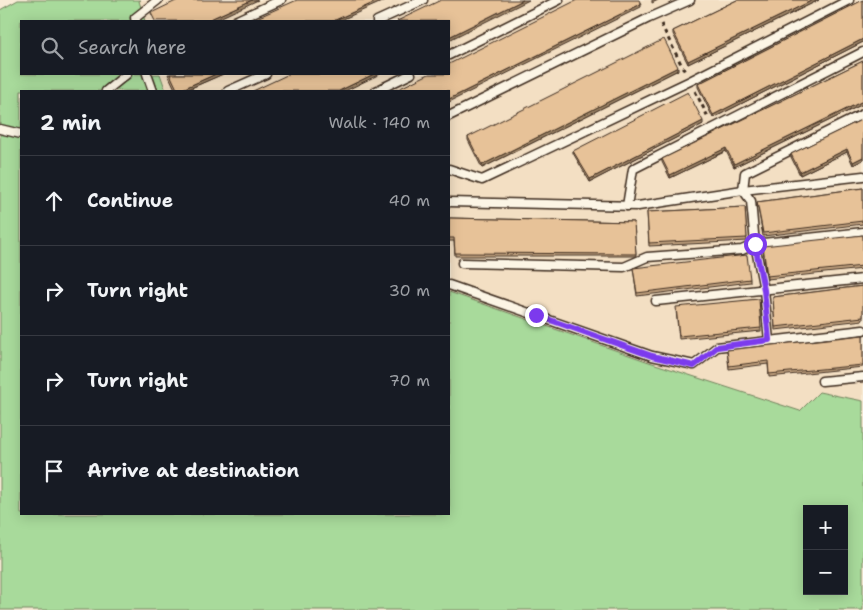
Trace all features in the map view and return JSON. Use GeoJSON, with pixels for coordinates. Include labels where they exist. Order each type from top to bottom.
{"type":"FeatureCollection","features":[{"type":"Feature","properties":{"kind":"lane"},"geometry":{"type":"LineString","coordinates":[[136,20],[135,18],[158,0]]}},
{"type":"Feature","properties":{"kind":"lane"},"geometry":{"type":"LineString","coordinates":[[237,20],[281,0]]}},
{"type":"Feature","properties":{"kind":"lane"},"geometry":{"type":"LineString","coordinates":[[379,20],[422,0]]}},
{"type":"Feature","properties":{"kind":"lane"},"geometry":{"type":"LineString","coordinates":[[450,54],[559,0]]}},
{"type":"Feature","properties":{"kind":"lane"},"geometry":{"type":"LineString","coordinates":[[450,116],[690,0]]}},
{"type":"Feature","properties":{"kind":"lane"},"geometry":{"type":"LineString","coordinates":[[450,169],[482,180],[690,81],[849,0]]}},
{"type":"Feature","properties":{"kind":"lane"},"geometry":{"type":"LineString","coordinates":[[627,206],[633,169],[863,52]]}},
{"type":"Feature","properties":{"kind":"lane"},"geometry":{"type":"LineString","coordinates":[[107,90],[126,75]]}},
{"type":"Feature","properties":{"kind":"lane"},"geometry":{"type":"LineString","coordinates":[[146,75],[153,90]]}},
{"type":"Feature","properties":{"kind":"lane"},"geometry":{"type":"LineString","coordinates":[[230,90],[264,75]]}},
{"type":"Feature","properties":{"kind":"lane"},"geometry":{"type":"LineString","coordinates":[[378,90],[409,75]]}},
{"type":"Feature","properties":{"kind":"lane"},"geometry":{"type":"LineString","coordinates":[[769,340],[764,290],[755,244],[751,201],[743,190],[745,173],[863,114]]}},
{"type":"Feature","properties":{"kind":"lane"},"geometry":{"type":"LineString","coordinates":[[0,128],[20,134]]}},
{"type":"Feature","properties":{"kind":"lane"},"geometry":{"type":"LineString","coordinates":[[450,202],[627,206],[863,176]]}},
{"type":"Feature","properties":{"kind":"lane"},"geometry":{"type":"LineString","coordinates":[[462,263],[624,267],[647,257],[742,250],[755,244],[863,232]]}},
{"type":"Feature","properties":{"kind":"lane"},"geometry":{"type":"LineString","coordinates":[[656,301],[863,279]]}},
{"type":"Feature","properties":{"kind":"lane"},"geometry":{"type":"LineString","coordinates":[[450,285],[652,356],[694,366],[717,347],[863,330]]}},
{"type":"Feature","properties":{"kind":"lane"},"geometry":{"type":"LineString","coordinates":[[822,381],[863,377]]}},
{"type":"Feature","properties":{"kind":"path"},"geometry":{"type":"LineString","coordinates":[[656,15],[713,128]]}},
{"type":"Feature","properties":{"kind":"shaded area"},"geometry":{"type":"Polygon","coordinates":[[[863,0],[863,401],[819,392],[800,411],[649,362],[450,292],[450,90],[166,90],[161,75],[450,75],[450,20],[145,20],[138,1],[863,0]]]}},
{"type":"Feature","properties":{"kind":"green space"},"geometry":{"type":"Polygon","coordinates":[[[18,0],[141,0],[139,1],[145,20],[20,20],[20,75],[160,75],[166,90],[20,90],[20,515],[450,515],[450,292],[649,362],[800,411],[819,392],[863,401],[863,610],[0,610],[0,10],[18,0]]]}},
{"type":"Feature","properties":{"kind":"building"},"geometry":{"type":"Polygon","coordinates":[[[178,0],[252,0],[208,20],[154,20],[151,13],[178,0]]]}},
{"type":"Feature","properties":{"kind":"building"},"geometry":{"type":"Polygon","coordinates":[[[297,0],[380,0],[335,20],[252,20],[297,0]]]}},
{"type":"Feature","properties":{"kind":"building"},"geometry":{"type":"Polygon","coordinates":[[[441,0],[523,0],[450,36],[450,20],[399,20],[441,0]]]}},
{"type":"Feature","properties":{"kind":"building"},"geometry":{"type":"Polygon","coordinates":[[[577,0],[639,0],[641,4],[450,99],[450,90],[396,90],[427,75],[450,75],[450,64],[577,0]]]}},
{"type":"Feature","properties":{"kind":"building"},"geometry":{"type":"Polygon","coordinates":[[[737,0],[813,0],[688,61],[673,31],[737,0]]]}},
{"type":"Feature","properties":{"kind":"building"},"geometry":{"type":"Polygon","coordinates":[[[863,0],[863,39],[713,115],[698,84],[863,0]]]}},
{"type":"Feature","properties":{"kind":"building"},"geometry":{"type":"Polygon","coordinates":[[[664,39],[678,67],[482,165],[468,137],[664,39]]]}},
{"type":"Feature","properties":{"kind":"building"},"geometry":{"type":"Polygon","coordinates":[[[863,61],[863,101],[734,164],[726,148],[670,175],[662,159],[863,61]]]}},
{"type":"Feature","properties":{"kind":"building"},"geometry":{"type":"Polygon","coordinates":[[[170,75],[214,75],[180,90],[178,90],[170,75]]]}},
{"type":"Feature","properties":{"kind":"building"},"geometry":{"type":"Polygon","coordinates":[[[287,75],[372,75],[341,90],[255,90],[287,75]]]}},
{"type":"Feature","properties":{"kind":"building"},"geometry":{"type":"Polygon","coordinates":[[[688,92],[703,121],[590,179],[573,151],[688,92]]]}},
{"type":"Feature","properties":{"kind":"building"},"geometry":{"type":"Polygon","coordinates":[[[863,119],[863,157],[853,162],[847,149],[800,172],[791,154],[863,119]]]}},
{"type":"Feature","properties":{"kind":"building"},"geometry":{"type":"Polygon","coordinates":[[[863,188],[863,221],[763,233],[757,202],[863,188]]]}},
{"type":"Feature","properties":{"kind":"building"},"geometry":{"type":"Polygon","coordinates":[[[745,207],[747,238],[649,243],[647,212],[745,207]]]}},
{"type":"Feature","properties":{"kind":"building"},"geometry":{"type":"Polygon","coordinates":[[[450,218],[634,222],[636,254],[455,253],[454,238],[450,238],[450,218]]]}},
{"type":"Feature","properties":{"kind":"building"},"geometry":{"type":"Polygon","coordinates":[[[863,235],[863,266],[767,276],[763,246],[863,235]]]}},
{"type":"Feature","properties":{"kind":"building"},"geometry":{"type":"Polygon","coordinates":[[[747,255],[750,279],[637,293],[633,268],[747,255]]]}},
{"type":"Feature","properties":{"kind":"building"},"geometry":{"type":"Polygon","coordinates":[[[863,286],[863,317],[775,327],[773,297],[863,286]]]}},
{"type":"Feature","properties":{"kind":"building"},"geometry":{"type":"Polygon","coordinates":[[[759,299],[761,328],[679,336],[676,307],[759,299]]]}},
{"type":"Feature","properties":{"kind":"building"},"geometry":{"type":"Polygon","coordinates":[[[863,335],[863,365],[769,374],[768,361],[729,366],[727,350],[863,335]]]}},
{"type":"Feature","properties":{"kind":"route"},"geometry":{"type":"LineString","coordinates":[[536,315],[652,356],[694,366],[717,347],[769,340],[764,290],[755,244]]}}]}
